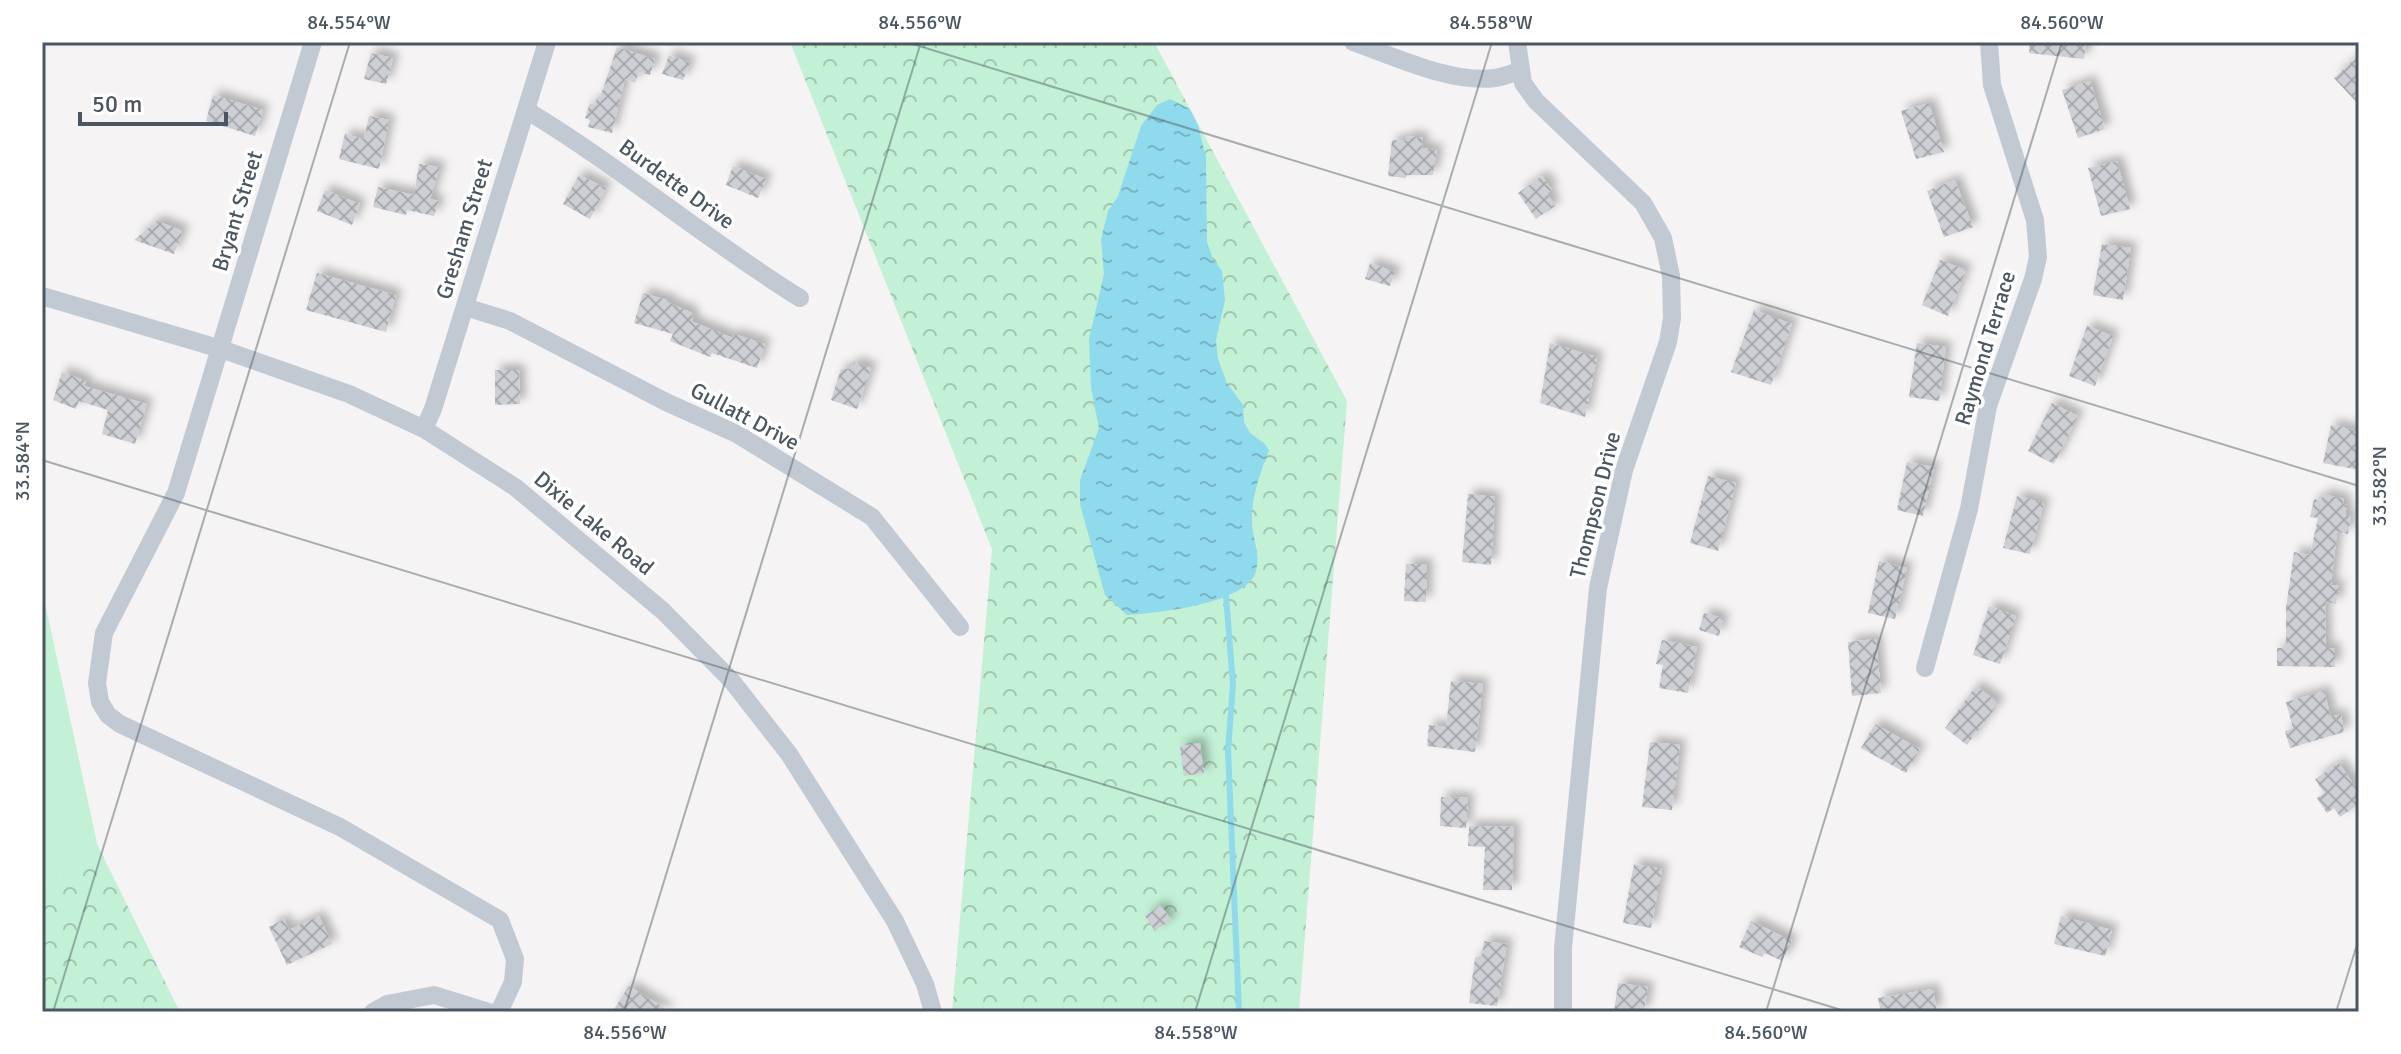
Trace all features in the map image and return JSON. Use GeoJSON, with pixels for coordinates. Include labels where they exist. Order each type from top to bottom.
{"type":"FeatureCollection","features":[{"type":"Feature","properties":{"kind":"street","name":"Bryant Street"},"geometry":{"type":"LineString","coordinates":[[313,42],[176,493],[104,633],[97,683],[100,702],[108,715],[120,724],[340,827],[500,920],[515,959],[513,982],[499,1012]]}},
{"type":"Feature","properties":{"kind":"street","name":"Gresham Street"},"geometry":{"type":"LineString","coordinates":[[424,429],[433,409],[547,42]]}},
{"type":"Feature","properties":{"kind":"street"},"geometry":{"type":"LineString","coordinates":[[1353,42],[1462,77],[1495,78],[1520,71]]}},
{"type":"Feature","properties":{"kind":"street","name":"Thompson Drive"},"geometry":{"type":"LineString","coordinates":[[1517,42],[1523,83],[1536,101],[1643,203],[1663,238],[1671,276],[1672,318],[1668,342],[1624,470],[1598,588],[1563,948],[1563,1012]]}},
{"type":"Feature","properties":{"kind":"street","name":"Raymond Terrace"},"geometry":{"type":"LineString","coordinates":[[1925,668],[1969,509],[1988,406],[2038,257],[2035,220],[1992,85],[1989,42]]}},
{"type":"Feature","properties":{"kind":"street","name":"Burdette Drive"},"geometry":{"type":"LineString","coordinates":[[526,110],[580,142],[747,265],[800,298]]}},
{"type":"Feature","properties":{"kind":"street","name":"Dixie Lake Road"},"geometry":{"type":"LineString","coordinates":[[42,296],[221,349],[349,394],[424,429],[515,487],[663,611],[731,680],[789,754],[895,921],[925,984],[933,1012]]}},
{"type":"Feature","properties":{"kind":"street","name":"Gullatt Drive"},"geometry":{"type":"LineString","coordinates":[[465,307],[510,321],[666,402],[737,434],[872,517],[960,627]]}},
{"type":"Feature","properties":{"kind":"street"},"geometry":{"type":"LineString","coordinates":[[373,1012],[387,1004],[434,995],[489,1012]]}},
{"type":"Feature","properties":{"kind":"green space"},"geometry":{"type":"Polygon","coordinates":[[[790,42],[1154,42],[1347,401],[1299,1012],[952,1012],[992,549],[790,42]]]}},
{"type":"Feature","properties":{"kind":"green space"},"geometry":{"type":"Polygon","coordinates":[[[42,589],[97,843],[42,887],[42,589]]]}},
{"type":"Feature","properties":{"kind":"green space"},"geometry":{"type":"Polygon","coordinates":[[[97,843],[180,1012],[42,1012],[42,887],[97,843]]]}},
{"type":"Feature","properties":{"kind":"water"},"geometry":{"type":"Polygon","coordinates":[[[1170,99],[1190,109],[1198,125],[1206,158],[1207,242],[1213,259],[1222,271],[1225,300],[1216,340],[1218,359],[1227,383],[1243,405],[1244,422],[1250,433],[1269,450],[1253,504],[1252,528],[1257,564],[1249,582],[1236,592],[1199,605],[1127,615],[1105,595],[1080,504],[1080,480],[1099,428],[1091,388],[1089,339],[1104,274],[1101,239],[1108,211],[1118,196],[1141,126],[1157,105],[1170,99]]]}},
{"type":"Feature","properties":{"kind":"building"},"geometry":{"type":"Polygon","coordinates":[[[2030,42],[2086,42],[2084,59],[2029,53],[2030,42]]]}},
{"type":"Feature","properties":{"kind":"building"},"geometry":{"type":"Polygon","coordinates":[[[617,47],[655,59],[650,75],[639,72],[635,83],[625,79],[612,133],[588,127],[590,120],[585,118],[590,103],[595,105],[597,98],[600,98],[617,47]]]}},
{"type":"Feature","properties":{"kind":"building"},"geometry":{"type":"Polygon","coordinates":[[[371,53],[393,58],[386,84],[364,79],[371,53]]]}},
{"type":"Feature","properties":{"kind":"building"},"geometry":{"type":"Polygon","coordinates":[[[669,55],[690,63],[683,80],[662,74],[669,55]]]}},
{"type":"Feature","properties":{"kind":"building"},"geometry":{"type":"Polygon","coordinates":[[[2359,55],[2359,105],[2334,78],[2359,55]]]}},
{"type":"Feature","properties":{"kind":"building"},"geometry":{"type":"Polygon","coordinates":[[[2090,81],[2105,129],[2078,138],[2062,90],[2090,81]]]}},
{"type":"Feature","properties":{"kind":"building"},"geometry":{"type":"Polygon","coordinates":[[[213,95],[263,110],[255,136],[206,121],[213,95]]]}},
{"type":"Feature","properties":{"kind":"building"},"geometry":{"type":"Polygon","coordinates":[[[1929,103],[1944,152],[1916,159],[1901,111],[1929,103]]]}},
{"type":"Feature","properties":{"kind":"building"},"geometry":{"type":"Polygon","coordinates":[[[369,116],[389,120],[379,169],[339,159],[345,134],[364,139],[369,116]]]}},
{"type":"Feature","properties":{"kind":"building"},"geometry":{"type":"Polygon","coordinates":[[[1407,136],[1423,138],[1422,148],[1437,150],[1433,175],[1388,176],[1392,140],[1405,141],[1407,136]]]}},
{"type":"Feature","properties":{"kind":"building"},"geometry":{"type":"Polygon","coordinates":[[[2117,161],[2130,209],[2101,216],[2088,168],[2117,161]]]}},
{"type":"Feature","properties":{"kind":"building"},"geometry":{"type":"Polygon","coordinates":[[[419,164],[440,167],[430,199],[439,201],[434,216],[407,210],[406,215],[373,207],[378,187],[414,195],[419,164]]]}},
{"type":"Feature","properties":{"kind":"building"},"geometry":{"type":"Polygon","coordinates":[[[733,166],[766,179],[758,198],[726,185],[733,166]]]}},
{"type":"Feature","properties":{"kind":"building"},"geometry":{"type":"Polygon","coordinates":[[[579,175],[606,188],[590,219],[563,204],[579,175]]]}},
{"type":"Feature","properties":{"kind":"building"},"geometry":{"type":"Polygon","coordinates":[[[1542,176],[1552,190],[1547,193],[1555,206],[1536,219],[1518,193],[1542,176]]]}},
{"type":"Feature","properties":{"kind":"building"},"geometry":{"type":"Polygon","coordinates":[[[1955,180],[1973,227],[1944,237],[1927,191],[1955,180]]]}},
{"type":"Feature","properties":{"kind":"building"},"geometry":{"type":"Polygon","coordinates":[[[325,190],[360,204],[352,225],[317,211],[325,190]]]}},
{"type":"Feature","properties":{"kind":"building"},"geometry":{"type":"Polygon","coordinates":[[[157,221],[183,231],[174,254],[134,240],[157,221]]]}},
{"type":"Feature","properties":{"kind":"building"},"geometry":{"type":"Polygon","coordinates":[[[2102,244],[2131,248],[2123,300],[2093,295],[2102,244]]]}},
{"type":"Feature","properties":{"kind":"building"},"geometry":{"type":"Polygon","coordinates":[[[1940,260],[1966,270],[1948,316],[1922,305],[1940,260]]]}},
{"type":"Feature","properties":{"kind":"building"},"geometry":{"type":"Polygon","coordinates":[[[1370,263],[1395,272],[1390,286],[1365,279],[1370,263]]]}},
{"type":"Feature","properties":{"kind":"building"},"geometry":{"type":"Polygon","coordinates":[[[317,273],[396,295],[386,332],[306,310],[317,273]]]}},
{"type":"Feature","properties":{"kind":"building"},"geometry":{"type":"Polygon","coordinates":[[[643,293],[670,301],[692,313],[693,322],[733,338],[734,334],[765,344],[757,368],[712,353],[710,357],[670,341],[673,334],[634,323],[643,293]]]}},
{"type":"Feature","properties":{"kind":"building"},"geometry":{"type":"Polygon","coordinates":[[[1754,310],[1792,324],[1771,385],[1731,372],[1754,310]]]}},
{"type":"Feature","properties":{"kind":"building"},"geometry":{"type":"Polygon","coordinates":[[[2087,326],[2113,336],[2095,386],[2069,376],[2087,326]]]}},
{"type":"Feature","properties":{"kind":"building"},"geometry":{"type":"Polygon","coordinates":[[[1550,343],[1597,357],[1585,417],[1540,403],[1550,343]]]}},
{"type":"Feature","properties":{"kind":"building"},"geometry":{"type":"Polygon","coordinates":[[[1917,343],[1946,347],[1939,401],[1909,397],[1917,343]]]}},
{"type":"Feature","properties":{"kind":"building"},"geometry":{"type":"Polygon","coordinates":[[[854,362],[871,368],[857,409],[831,400],[841,369],[850,369],[854,362]]]}},
{"type":"Feature","properties":{"kind":"building"},"geometry":{"type":"Polygon","coordinates":[[[495,370],[519,370],[520,404],[495,405],[495,370]]]}},
{"type":"Feature","properties":{"kind":"building"},"geometry":{"type":"Polygon","coordinates":[[[62,372],[86,381],[84,386],[147,404],[135,444],[102,434],[108,410],[79,401],[76,409],[53,400],[62,372]]]}},
{"type":"Feature","properties":{"kind":"building"},"geometry":{"type":"Polygon","coordinates":[[[2052,403],[2078,416],[2054,464],[2028,451],[2052,403]]]}},
{"type":"Feature","properties":{"kind":"building"},"geometry":{"type":"Polygon","coordinates":[[[2331,425],[2359,431],[2359,470],[2323,463],[2331,425]]]}},
{"type":"Feature","properties":{"kind":"building"},"geometry":{"type":"Polygon","coordinates":[[[1907,462],[1934,467],[1923,516],[1897,510],[1907,462]]]}},
{"type":"Feature","properties":{"kind":"building"},"geometry":{"type":"Polygon","coordinates":[[[1708,476],[1736,483],[1718,551],[1690,543],[1708,476]]]}},
{"type":"Feature","properties":{"kind":"building"},"geometry":{"type":"Polygon","coordinates":[[[1468,494],[1495,497],[1491,565],[1462,562],[1468,494]]]}},
{"type":"Feature","properties":{"kind":"building"},"geometry":{"type":"Polygon","coordinates":[[[2323,494],[2344,499],[2343,504],[2347,505],[2345,515],[2351,516],[2348,534],[2337,532],[2331,585],[2339,586],[2336,604],[2325,602],[2326,648],[2335,649],[2335,667],[2277,666],[2277,648],[2286,648],[2286,608],[2294,552],[2310,555],[2318,518],[2310,517],[2314,499],[2321,501],[2323,494]]]}},
{"type":"Feature","properties":{"kind":"building"},"geometry":{"type":"Polygon","coordinates":[[[2017,496],[2044,503],[2030,554],[2003,548],[2017,496]]]}},
{"type":"Feature","properties":{"kind":"building"},"geometry":{"type":"Polygon","coordinates":[[[1879,561],[1907,568],[1895,619],[1868,613],[1879,561]]]}},
{"type":"Feature","properties":{"kind":"building"},"geometry":{"type":"Polygon","coordinates":[[[1406,564],[1427,564],[1426,602],[1404,601],[1406,564]]]}},
{"type":"Feature","properties":{"kind":"building"},"geometry":{"type":"Polygon","coordinates":[[[1989,606],[2016,616],[2000,664],[1973,655],[1989,606]]]}},
{"type":"Feature","properties":{"kind":"building"},"geometry":{"type":"Polygon","coordinates":[[[1704,613],[1723,618],[1719,636],[1699,630],[1704,613]]]}},
{"type":"Feature","properties":{"kind":"building"},"geometry":{"type":"Polygon","coordinates":[[[1876,639],[1881,693],[1852,696],[1848,642],[1876,639]]]}},
{"type":"Feature","properties":{"kind":"building"},"geometry":{"type":"Polygon","coordinates":[[[1662,640],[1697,647],[1688,693],[1659,688],[1663,665],[1656,664],[1662,640]]]}},
{"type":"Feature","properties":{"kind":"building"},"geometry":{"type":"Polygon","coordinates":[[[1451,681],[1483,684],[1475,752],[1427,746],[1429,725],[1446,727],[1451,681]]]}},
{"type":"Feature","properties":{"kind":"building"},"geometry":{"type":"Polygon","coordinates":[[[1976,686],[1999,703],[1967,745],[1945,728],[1976,686]]]}},
{"type":"Feature","properties":{"kind":"building"},"geometry":{"type":"Polygon","coordinates":[[[2324,691],[2331,717],[2341,714],[2344,732],[2290,748],[2285,731],[2293,728],[2286,702],[2324,691]]]}},
{"type":"Feature","properties":{"kind":"building"},"geometry":{"type":"Polygon","coordinates":[[[1875,724],[1920,749],[1906,773],[1861,748],[1875,724]]]}},
{"type":"Feature","properties":{"kind":"building"},"geometry":{"type":"Polygon","coordinates":[[[1650,742],[1680,745],[1672,810],[1642,807],[1650,742]]]}},
{"type":"Feature","properties":{"kind":"building"},"geometry":{"type":"Polygon","coordinates":[[[1200,743],[1204,773],[1184,776],[1180,746],[1200,743]]]}},
{"type":"Feature","properties":{"kind":"building"},"geometry":{"type":"Polygon","coordinates":[[[2339,763],[2359,792],[2359,804],[2340,817],[2334,808],[2327,813],[2317,798],[2324,793],[2315,779],[2339,763]]]}},
{"type":"Feature","properties":{"kind":"building"},"geometry":{"type":"Polygon","coordinates":[[[1441,797],[1468,798],[1466,828],[1440,826],[1441,797]]]}},
{"type":"Feature","properties":{"kind":"building"},"geometry":{"type":"Polygon","coordinates":[[[1469,826],[1514,827],[1512,890],[1483,890],[1485,847],[1468,846],[1469,826]]]}},
{"type":"Feature","properties":{"kind":"building"},"geometry":{"type":"Polygon","coordinates":[[[1634,864],[1662,869],[1651,928],[1623,923],[1634,864]]]}},
{"type":"Feature","properties":{"kind":"building"},"geometry":{"type":"Polygon","coordinates":[[[1161,905],[1171,920],[1155,931],[1145,916],[1161,905]]]}},
{"type":"Feature","properties":{"kind":"building"},"geometry":{"type":"Polygon","coordinates":[[[319,916],[332,944],[287,965],[269,927],[284,919],[289,930],[319,916]]]}},
{"type":"Feature","properties":{"kind":"building"},"geometry":{"type":"Polygon","coordinates":[[[2061,916],[2112,930],[2105,956],[2054,944],[2061,916]]]}},
{"type":"Feature","properties":{"kind":"building"},"geometry":{"type":"Polygon","coordinates":[[[1751,921],[1792,941],[1782,961],[1739,947],[1751,921]]]}},
{"type":"Feature","properties":{"kind":"building"},"geometry":{"type":"Polygon","coordinates":[[[1484,941],[1507,944],[1497,1006],[1469,1003],[1475,958],[1482,955],[1484,941]]]}},
{"type":"Feature","properties":{"kind":"building"},"geometry":{"type":"Polygon","coordinates":[[[1618,983],[1648,987],[1644,1012],[1614,1012],[1618,983]]]}},
{"type":"Feature","properties":{"kind":"building"},"geometry":{"type":"Polygon","coordinates":[[[629,986],[671,1012],[612,1012],[629,986]]]}},
{"type":"Feature","properties":{"kind":"building"},"geometry":{"type":"Polygon","coordinates":[[[1933,989],[1937,1012],[1881,1012],[1878,998],[1933,989]]]}},
{"type":"Feature","properties":{"kind":"waterway"},"geometry":{"type":"LineString","coordinates":[[1226,596],[1233,685],[1228,750],[1239,1012]]}}]}
